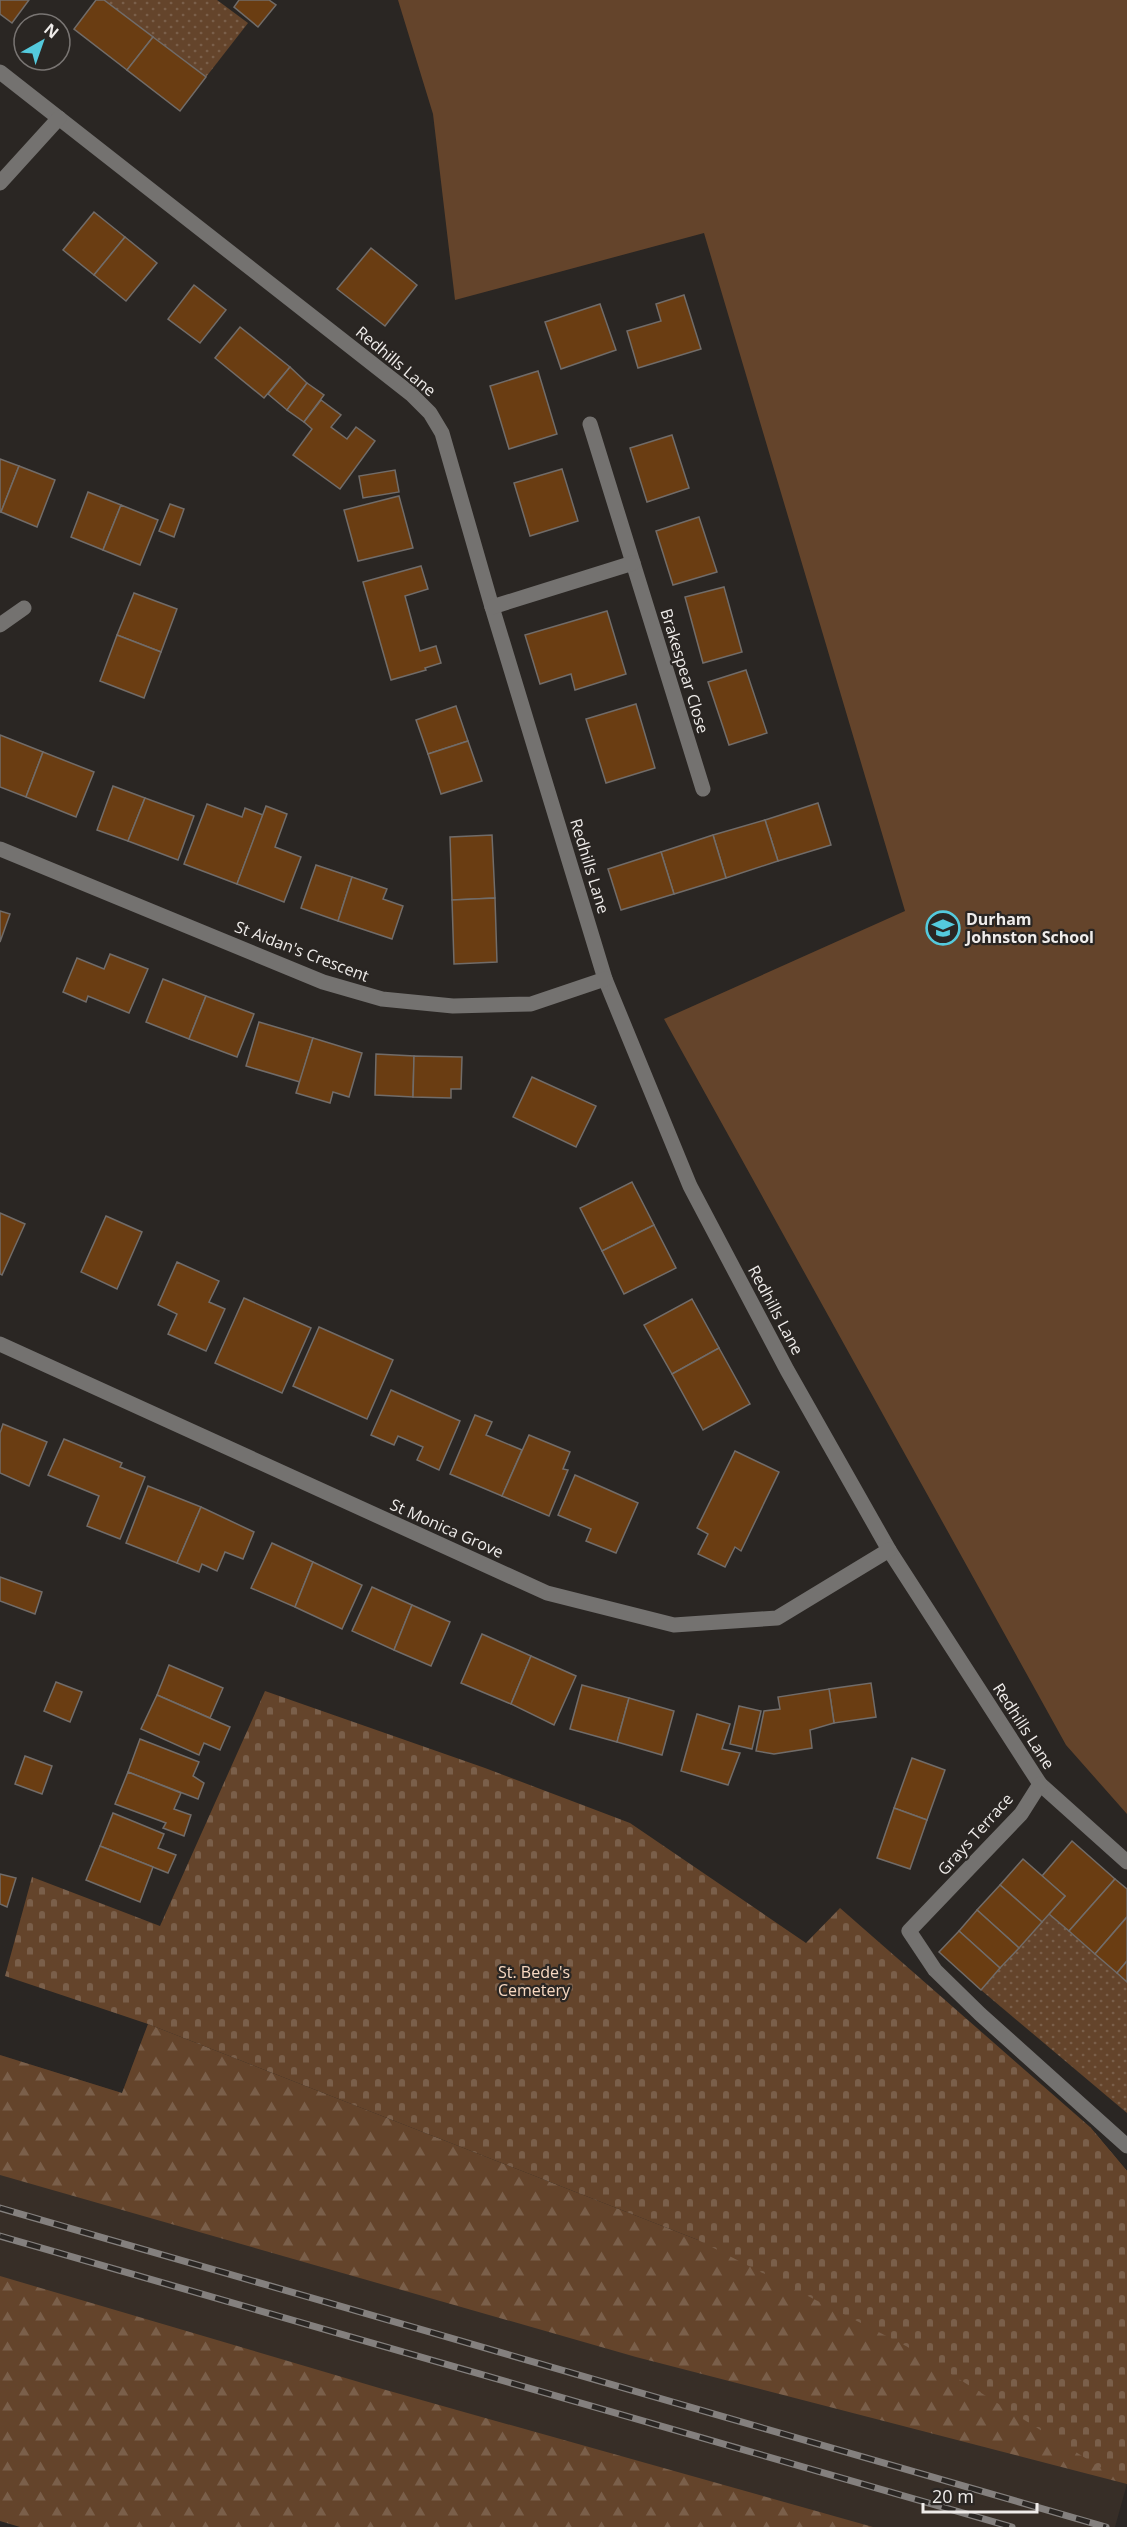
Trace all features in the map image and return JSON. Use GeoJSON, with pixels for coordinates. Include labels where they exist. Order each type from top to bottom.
{"type":"FeatureCollection","features":[{"type":"Feature","properties":{"kind":"street","name":"Redhills Lane"},"geometry":{"type":"LineString","coordinates":[[0,72],[411,394],[430,413],[442,433],[492,607],[605,979],[690,1186],[787,1370],[889,1550],[1040,1784]]}},
{"type":"Feature","properties":{"kind":"street"},"geometry":{"type":"LineString","coordinates":[[0,183],[59,118]]}},
{"type":"Feature","properties":{"kind":"street","name":"Brakespear Close"},"geometry":{"type":"LineString","coordinates":[[590,424],[703,789]]}},
{"type":"Feature","properties":{"kind":"street"},"geometry":{"type":"LineString","coordinates":[[492,607],[633,563]]}},
{"type":"Feature","properties":{"kind":"street"},"geometry":{"type":"LineString","coordinates":[[0,625],[24,608]]}},
{"type":"Feature","properties":{"kind":"street","name":"St Aidan's Crescent"},"geometry":{"type":"LineString","coordinates":[[0,849],[323,982],[382,999],[453,1006],[531,1004],[605,979]]}},
{"type":"Feature","properties":{"kind":"street","name":"St Monica Grove"},"geometry":{"type":"LineString","coordinates":[[0,1344],[547,1593],[674,1625],[777,1618],[889,1550]]}},
{"type":"Feature","properties":{"kind":"street"},"geometry":{"type":"LineString","coordinates":[[1040,1784],[1127,1862]]}},
{"type":"Feature","properties":{"kind":"street","name":"Grays Terrace"},"geometry":{"type":"LineString","coordinates":[[1040,1784],[1021,1815],[909,1931],[935,1970],[980,2014],[1127,2146]]}},
{"type":"Feature","properties":{"kind":"shaded area"},"geometry":{"type":"Polygon","coordinates":[[[148,2024],[698,2240],[1127,2484],[1115,2527],[181,2527],[0,2471],[0,2055],[122,2093],[148,2024]]]}},
{"type":"Feature","properties":{"kind":"green space"},"geometry":{"type":"Polygon","coordinates":[[[104,0],[217,0],[248,23],[206,77],[104,0]]]}},
{"type":"Feature","properties":{"kind":"green space","name":"Durham Johnston School"},"geometry":{"type":"Polygon","coordinates":[[[398,0],[1127,0],[1127,1814],[1066,1745],[664,1019],[905,911],[704,233],[455,300],[433,114],[398,0]]]}},
{"type":"Feature","properties":{"kind":"green space","name":"St. Bede's Cemetery"},"geometry":{"type":"Polygon","coordinates":[[[265,1691],[485,1768],[630,1823],[806,1943],[840,1908],[1090,2127],[1127,2171],[1127,2484],[906,2346],[698,2240],[148,2024],[5,1976],[32,1877],[160,1926],[265,1691]]]}},
{"type":"Feature","properties":{"kind":"green space"},"geometry":{"type":"Polygon","coordinates":[[[1049,1914],[1127,1982],[1127,2113],[981,1990],[1049,1914]]]}},
{"type":"Feature","properties":{"kind":"green space"},"geometry":{"type":"Polygon","coordinates":[[[148,2024],[698,2240],[1090,2127],[1127,2171],[1127,2484],[636,2357],[0,2175],[0,2055],[122,2093],[148,2024]]]}},
{"type":"Feature","properties":{"kind":"green space"},"geometry":{"type":"Polygon","coordinates":[[[0,2276],[386,2390],[873,2527],[20,2527],[0,2521],[0,2276]]]}},
{"type":"Feature","properties":{"kind":"building"},"geometry":{"type":"Polygon","coordinates":[[[0,0],[29,0],[20,12],[12,12],[12,23],[0,14],[0,0]]]}},
{"type":"Feature","properties":{"kind":"building"},"geometry":{"type":"Polygon","coordinates":[[[96,0],[104,0],[153,37],[127,70],[74,29],[96,0]]]}},
{"type":"Feature","properties":{"kind":"building"},"geometry":{"type":"Polygon","coordinates":[[[239,0],[269,0],[276,5],[258,27],[234,7],[239,0]]]}},
{"type":"Feature","properties":{"kind":"building"},"geometry":{"type":"Polygon","coordinates":[[[153,37],[206,77],[180,111],[127,70],[153,37]]]}},
{"type":"Feature","properties":{"kind":"building"},"geometry":{"type":"Polygon","coordinates":[[[94,212],[125,237],[94,275],[63,250],[94,212]]]}},
{"type":"Feature","properties":{"kind":"building"},"geometry":{"type":"Polygon","coordinates":[[[125,237],[157,263],[126,301],[94,275],[125,237]]]}},
{"type":"Feature","properties":{"kind":"building"},"geometry":{"type":"Polygon","coordinates":[[[371,248],[417,285],[385,326],[337,289],[371,248]]]}},
{"type":"Feature","properties":{"kind":"building"},"geometry":{"type":"Polygon","coordinates":[[[194,285],[226,310],[200,343],[168,319],[194,285]]]}},
{"type":"Feature","properties":{"kind":"building"},"geometry":{"type":"Polygon","coordinates":[[[684,295],[701,349],[638,368],[627,331],[661,321],[656,304],[684,295]]]}},
{"type":"Feature","properties":{"kind":"building"},"geometry":{"type":"Polygon","coordinates":[[[600,304],[616,350],[561,369],[545,322],[600,304]]]}},
{"type":"Feature","properties":{"kind":"building"},"geometry":{"type":"Polygon","coordinates":[[[240,327],[290,367],[264,398],[215,358],[240,327]]]}},
{"type":"Feature","properties":{"kind":"building"},"geometry":{"type":"Polygon","coordinates":[[[290,367],[307,383],[287,410],[268,394],[290,367]]]}},
{"type":"Feature","properties":{"kind":"building"},"geometry":{"type":"Polygon","coordinates":[[[538,371],[557,434],[509,449],[490,386],[538,371]]]}},
{"type":"Feature","properties":{"kind":"building"},"geometry":{"type":"Polygon","coordinates":[[[307,383],[324,395],[304,422],[287,410],[307,383]]]}},
{"type":"Feature","properties":{"kind":"building"},"geometry":{"type":"Polygon","coordinates":[[[321,400],[341,415],[331,427],[347,439],[356,427],[375,441],[340,489],[293,455],[312,429],[304,422],[321,400]]]}},
{"type":"Feature","properties":{"kind":"building"},"geometry":{"type":"Polygon","coordinates":[[[672,435],[689,488],[647,502],[630,448],[672,435]]]}},
{"type":"Feature","properties":{"kind":"building"},"geometry":{"type":"Polygon","coordinates":[[[0,459],[19,466],[1,512],[0,512],[0,459]]]}},
{"type":"Feature","properties":{"kind":"building"},"geometry":{"type":"Polygon","coordinates":[[[19,466],[55,480],[37,527],[1,512],[19,466]]]}},
{"type":"Feature","properties":{"kind":"building"},"geometry":{"type":"Polygon","coordinates":[[[562,469],[578,521],[530,536],[514,483],[562,469]]]}},
{"type":"Feature","properties":{"kind":"building"},"geometry":{"type":"Polygon","coordinates":[[[395,470],[399,492],[363,498],[359,476],[395,470]]]}},
{"type":"Feature","properties":{"kind":"building"},"geometry":{"type":"Polygon","coordinates":[[[88,492],[121,505],[103,550],[71,537],[88,492]]]}},
{"type":"Feature","properties":{"kind":"building"},"geometry":{"type":"Polygon","coordinates":[[[399,496],[413,548],[358,561],[344,510],[399,496]]]}},
{"type":"Feature","properties":{"kind":"building"},"geometry":{"type":"Polygon","coordinates":[[[170,504],[184,509],[174,537],[159,531],[170,504]]]}},
{"type":"Feature","properties":{"kind":"building"},"geometry":{"type":"Polygon","coordinates":[[[121,505],[158,520],[140,565],[103,550],[121,505]]]}},
{"type":"Feature","properties":{"kind":"building"},"geometry":{"type":"Polygon","coordinates":[[[699,517],[717,572],[673,585],[656,531],[699,517]]]}},
{"type":"Feature","properties":{"kind":"building"},"geometry":{"type":"Polygon","coordinates":[[[421,566],[428,589],[405,596],[420,651],[436,646],[441,663],[391,680],[363,582],[421,566]]]}},
{"type":"Feature","properties":{"kind":"building"},"geometry":{"type":"Polygon","coordinates":[[[724,587],[742,652],[703,663],[685,597],[724,587]]]}},
{"type":"Feature","properties":{"kind":"building"},"geometry":{"type":"Polygon","coordinates":[[[134,593],[177,609],[161,652],[117,635],[134,593]]]}},
{"type":"Feature","properties":{"kind":"building"},"geometry":{"type":"Polygon","coordinates":[[[607,611],[626,674],[575,690],[571,674],[540,684],[525,635],[607,611]]]}},
{"type":"Feature","properties":{"kind":"building"},"geometry":{"type":"Polygon","coordinates":[[[117,635],[161,652],[144,698],[100,681],[117,635]]]}},
{"type":"Feature","properties":{"kind":"building"},"geometry":{"type":"Polygon","coordinates":[[[746,670],[767,733],[729,745],[708,682],[746,670]]]}},
{"type":"Feature","properties":{"kind":"building"},"geometry":{"type":"Polygon","coordinates":[[[636,704],[655,768],[606,783],[586,719],[636,704]]]}},
{"type":"Feature","properties":{"kind":"building"},"geometry":{"type":"Polygon","coordinates":[[[456,706],[468,741],[428,754],[416,720],[456,706]]]}},
{"type":"Feature","properties":{"kind":"building"},"geometry":{"type":"Polygon","coordinates":[[[0,735],[43,752],[26,797],[0,787],[0,735]]]}},
{"type":"Feature","properties":{"kind":"building"},"geometry":{"type":"Polygon","coordinates":[[[468,741],[482,781],[441,794],[428,754],[468,741]]]}},
{"type":"Feature","properties":{"kind":"building"},"geometry":{"type":"Polygon","coordinates":[[[43,752],[94,772],[76,817],[26,797],[43,752]]]}},
{"type":"Feature","properties":{"kind":"building"},"geometry":{"type":"Polygon","coordinates":[[[113,786],[145,798],[128,841],[97,830],[113,786]]]}},
{"type":"Feature","properties":{"kind":"building"},"geometry":{"type":"Polygon","coordinates":[[[145,798],[194,816],[178,860],[128,841],[145,798]]]}},
{"type":"Feature","properties":{"kind":"building"},"geometry":{"type":"Polygon","coordinates":[[[818,803],[831,845],[778,861],[765,820],[818,803]]]}},
{"type":"Feature","properties":{"kind":"building"},"geometry":{"type":"Polygon","coordinates":[[[207,804],[242,817],[245,808],[263,815],[237,884],[184,864],[207,804]]]}},
{"type":"Feature","properties":{"kind":"building"},"geometry":{"type":"Polygon","coordinates":[[[266,806],[287,814],[275,847],[301,857],[284,902],[237,884],[266,806]]]}},
{"type":"Feature","properties":{"kind":"building"},"geometry":{"type":"Polygon","coordinates":[[[765,820],[778,861],[726,878],[713,835],[765,820]]]}},
{"type":"Feature","properties":{"kind":"building"},"geometry":{"type":"Polygon","coordinates":[[[492,835],[495,898],[452,900],[450,837],[492,835]]]}},
{"type":"Feature","properties":{"kind":"building"},"geometry":{"type":"Polygon","coordinates":[[[713,835],[726,878],[674,894],[661,852],[713,835]]]}},
{"type":"Feature","properties":{"kind":"building"},"geometry":{"type":"Polygon","coordinates":[[[661,852],[674,894],[621,910],[608,869],[661,852]]]}},
{"type":"Feature","properties":{"kind":"building"},"geometry":{"type":"Polygon","coordinates":[[[316,865],[352,877],[338,921],[301,908],[316,865]]]}},
{"type":"Feature","properties":{"kind":"building"},"geometry":{"type":"Polygon","coordinates":[[[352,877],[387,889],[383,899],[403,906],[392,939],[338,921],[352,877]]]}},
{"type":"Feature","properties":{"kind":"building"},"geometry":{"type":"Polygon","coordinates":[[[495,898],[497,962],[454,964],[452,900],[495,898]]]}},
{"type":"Feature","properties":{"kind":"building"},"geometry":{"type":"Polygon","coordinates":[[[0,911],[10,914],[0,942],[0,911]]]}},
{"type":"Feature","properties":{"kind":"building"},"geometry":{"type":"Polygon","coordinates":[[[110,954],[148,969],[129,1013],[88,996],[86,1002],[63,992],[77,958],[104,969],[110,954]]]}},
{"type":"Feature","properties":{"kind":"building"},"geometry":{"type":"Polygon","coordinates":[[[163,979],[206,996],[189,1039],[146,1022],[163,979]]]}},
{"type":"Feature","properties":{"kind":"building"},"geometry":{"type":"Polygon","coordinates":[[[206,996],[254,1014],[237,1057],[189,1039],[206,996]]]}},
{"type":"Feature","properties":{"kind":"building"},"geometry":{"type":"Polygon","coordinates":[[[259,1022],[313,1038],[300,1082],[246,1066],[259,1022]]]}},
{"type":"Feature","properties":{"kind":"building"},"geometry":{"type":"Polygon","coordinates":[[[313,1038],[362,1053],[349,1097],[333,1092],[330,1103],[296,1093],[313,1038]]]}},
{"type":"Feature","properties":{"kind":"building"},"geometry":{"type":"Polygon","coordinates":[[[376,1054],[414,1056],[413,1097],[375,1095],[376,1054]]]}},
{"type":"Feature","properties":{"kind":"building"},"geometry":{"type":"Polygon","coordinates":[[[414,1056],[462,1057],[461,1089],[451,1089],[451,1098],[413,1097],[414,1056]]]}},
{"type":"Feature","properties":{"kind":"building"},"geometry":{"type":"Polygon","coordinates":[[[532,1077],[596,1106],[576,1147],[513,1117],[532,1077]]]}},
{"type":"Feature","properties":{"kind":"building"},"geometry":{"type":"Polygon","coordinates":[[[632,1182],[654,1225],[602,1251],[580,1208],[632,1182]]]}},
{"type":"Feature","properties":{"kind":"building"},"geometry":{"type":"Polygon","coordinates":[[[0,1213],[25,1224],[2,1275],[0,1274],[0,1213]]]}},
{"type":"Feature","properties":{"kind":"building"},"geometry":{"type":"Polygon","coordinates":[[[106,1216],[142,1232],[117,1289],[81,1272],[106,1216]]]}},
{"type":"Feature","properties":{"kind":"building"},"geometry":{"type":"Polygon","coordinates":[[[654,1225],[676,1268],[624,1294],[602,1251],[654,1225]]]}},
{"type":"Feature","properties":{"kind":"building"},"geometry":{"type":"Polygon","coordinates":[[[177,1262],[219,1281],[209,1302],[225,1309],[206,1351],[168,1334],[177,1314],[158,1305],[177,1262]]]}},
{"type":"Feature","properties":{"kind":"building"},"geometry":{"type":"Polygon","coordinates":[[[244,1298],[311,1328],[282,1393],[215,1363],[244,1298]]]}},
{"type":"Feature","properties":{"kind":"building"},"geometry":{"type":"Polygon","coordinates":[[[692,1299],[719,1348],[672,1374],[644,1325],[692,1299]]]}},
{"type":"Feature","properties":{"kind":"building"},"geometry":{"type":"Polygon","coordinates":[[[319,1327],[393,1360],[367,1419],[293,1386],[319,1327]]]}},
{"type":"Feature","properties":{"kind":"building"},"geometry":{"type":"Polygon","coordinates":[[[719,1348],[750,1404],[703,1430],[672,1374],[719,1348]]]}},
{"type":"Feature","properties":{"kind":"building"},"geometry":{"type":"Polygon","coordinates":[[[391,1390],[460,1421],[439,1470],[417,1460],[423,1447],[398,1436],[394,1445],[371,1435],[391,1390]]]}},
{"type":"Feature","properties":{"kind":"building"},"geometry":{"type":"Polygon","coordinates":[[[475,1415],[492,1422],[486,1435],[522,1450],[502,1496],[450,1474],[475,1415]]]}},
{"type":"Feature","properties":{"kind":"building"},"geometry":{"type":"Polygon","coordinates":[[[3,1424],[47,1442],[29,1486],[0,1473],[0,1433],[3,1424]]]}},
{"type":"Feature","properties":{"kind":"building"},"geometry":{"type":"Polygon","coordinates":[[[529,1435],[570,1452],[563,1469],[568,1470],[549,1516],[502,1496],[529,1435]]]}},
{"type":"Feature","properties":{"kind":"building"},"geometry":{"type":"Polygon","coordinates":[[[64,1439],[122,1463],[120,1467],[145,1477],[120,1539],[87,1526],[99,1496],[48,1475],[64,1439]]]}},
{"type":"Feature","properties":{"kind":"building"},"geometry":{"type":"Polygon","coordinates":[[[735,1451],[779,1472],[741,1551],[735,1547],[725,1567],[698,1554],[708,1534],[697,1528],[735,1451]]]}},
{"type":"Feature","properties":{"kind":"building"},"geometry":{"type":"Polygon","coordinates":[[[575,1475],[638,1503],[616,1553],[586,1541],[591,1529],[558,1515],[575,1475]]]}},
{"type":"Feature","properties":{"kind":"building"},"geometry":{"type":"Polygon","coordinates":[[[148,1486],[201,1507],[177,1563],[126,1543],[148,1486]]]}},
{"type":"Feature","properties":{"kind":"building"},"geometry":{"type":"Polygon","coordinates":[[[201,1507],[254,1532],[243,1559],[225,1552],[217,1571],[202,1564],[199,1572],[177,1563],[201,1507]]]}},
{"type":"Feature","properties":{"kind":"building"},"geometry":{"type":"Polygon","coordinates":[[[272,1543],[313,1562],[295,1607],[251,1588],[272,1543]]]}},
{"type":"Feature","properties":{"kind":"building"},"geometry":{"type":"Polygon","coordinates":[[[313,1562],[362,1585],[342,1629],[295,1607],[313,1562]]]}},
{"type":"Feature","properties":{"kind":"building"},"geometry":{"type":"Polygon","coordinates":[[[0,1577],[42,1592],[35,1614],[0,1601],[0,1577]]]}},
{"type":"Feature","properties":{"kind":"building"},"geometry":{"type":"Polygon","coordinates":[[[372,1587],[412,1605],[394,1650],[352,1631],[372,1587]]]}},
{"type":"Feature","properties":{"kind":"building"},"geometry":{"type":"Polygon","coordinates":[[[412,1605],[450,1622],[431,1666],[394,1650],[412,1605]]]}},
{"type":"Feature","properties":{"kind":"building"},"geometry":{"type":"Polygon","coordinates":[[[482,1634],[531,1656],[511,1704],[461,1683],[482,1634]]]}},
{"type":"Feature","properties":{"kind":"building"},"geometry":{"type":"Polygon","coordinates":[[[531,1656],[576,1676],[554,1725],[511,1704],[531,1656]]]}},
{"type":"Feature","properties":{"kind":"building"},"geometry":{"type":"Polygon","coordinates":[[[169,1665],[223,1688],[210,1718],[157,1695],[169,1665]]]}},
{"type":"Feature","properties":{"kind":"building"},"geometry":{"type":"Polygon","coordinates":[[[56,1682],[82,1692],[70,1722],[44,1711],[56,1682]]]}},
{"type":"Feature","properties":{"kind":"building"},"geometry":{"type":"Polygon","coordinates":[[[871,1683],[876,1717],[834,1723],[829,1689],[871,1683]]]}},
{"type":"Feature","properties":{"kind":"building"},"geometry":{"type":"Polygon","coordinates":[[[582,1685],[629,1698],[617,1742],[570,1729],[582,1685]]]}},
{"type":"Feature","properties":{"kind":"building"},"geometry":{"type":"Polygon","coordinates":[[[829,1689],[834,1723],[810,1730],[812,1748],[774,1754],[756,1751],[764,1711],[780,1709],[778,1697],[829,1689]]]}},
{"type":"Feature","properties":{"kind":"building"},"geometry":{"type":"Polygon","coordinates":[[[157,1695],[230,1727],[220,1750],[204,1743],[199,1755],[141,1729],[157,1695]]]}},
{"type":"Feature","properties":{"kind":"building"},"geometry":{"type":"Polygon","coordinates":[[[629,1698],[674,1711],[662,1755],[617,1742],[629,1698]]]}},
{"type":"Feature","properties":{"kind":"building"},"geometry":{"type":"Polygon","coordinates":[[[739,1706],[761,1711],[752,1749],[730,1744],[739,1706]]]}},
{"type":"Feature","properties":{"kind":"building"},"geometry":{"type":"Polygon","coordinates":[[[697,1714],[730,1724],[722,1749],[740,1753],[728,1785],[681,1771],[697,1714]]]}},
{"type":"Feature","properties":{"kind":"building"},"geometry":{"type":"Polygon","coordinates":[[[140,1739],[199,1762],[193,1776],[204,1783],[198,1799],[128,1772],[140,1739]]]}},
{"type":"Feature","properties":{"kind":"building"},"geometry":{"type":"Polygon","coordinates":[[[25,1756],[52,1766],[42,1794],[15,1784],[25,1756]]]}},
{"type":"Feature","properties":{"kind":"building"},"geometry":{"type":"Polygon","coordinates":[[[912,1758],[945,1770],[927,1820],[894,1808],[912,1758]]]}},
{"type":"Feature","properties":{"kind":"building"},"geometry":{"type":"Polygon","coordinates":[[[128,1772],[181,1793],[174,1809],[191,1815],[184,1836],[163,1828],[166,1823],[115,1804],[128,1772]]]}},
{"type":"Feature","properties":{"kind":"building"},"geometry":{"type":"Polygon","coordinates":[[[894,1808],[927,1820],[910,1869],[877,1858],[894,1808]]]}},
{"type":"Feature","properties":{"kind":"building"},"geometry":{"type":"Polygon","coordinates":[[[113,1813],[164,1834],[158,1848],[176,1855],[168,1873],[100,1846],[113,1813]]]}},
{"type":"Feature","properties":{"kind":"building"},"geometry":{"type":"Polygon","coordinates":[[[1072,1841],[1115,1879],[1069,1931],[1049,1914],[1065,1896],[1042,1876],[1072,1841]]]}},
{"type":"Feature","properties":{"kind":"building"},"geometry":{"type":"Polygon","coordinates":[[[100,1846],[153,1867],[140,1902],[86,1880],[100,1846]]]}},
{"type":"Feature","properties":{"kind":"building"},"geometry":{"type":"Polygon","coordinates":[[[1023,1859],[1065,1896],[1042,1922],[1000,1885],[1023,1859]]]}},
{"type":"Feature","properties":{"kind":"building"},"geometry":{"type":"Polygon","coordinates":[[[0,1874],[16,1878],[7,1907],[0,1904],[0,1874]]]}},
{"type":"Feature","properties":{"kind":"building"},"geometry":{"type":"Polygon","coordinates":[[[1115,1879],[1127,1889],[1127,1917],[1095,1954],[1069,1931],[1115,1879]]]}},
{"type":"Feature","properties":{"kind":"building"},"geometry":{"type":"Polygon","coordinates":[[[1000,1885],[1042,1922],[1019,1948],[977,1910],[1000,1885]]]}},
{"type":"Feature","properties":{"kind":"building"},"geometry":{"type":"Polygon","coordinates":[[[977,1910],[1019,1948],[1000,1968],[959,1931],[977,1910]]]}},
{"type":"Feature","properties":{"kind":"building"},"geometry":{"type":"Polygon","coordinates":[[[1127,1917],[1127,1961],[1117,1973],[1095,1954],[1127,1917]]]}},
{"type":"Feature","properties":{"kind":"building"},"geometry":{"type":"Polygon","coordinates":[[[959,1931],[1000,1968],[981,1990],[939,1952],[959,1931]]]}},
{"type":"Feature","properties":{"kind":"building"},"geometry":{"type":"Polygon","coordinates":[[[1127,1961],[1127,1982],[1117,1973],[1127,1961]]]}},
{"type":"Feature","properties":{"kind":"railway"},"geometry":{"type":"LineString","coordinates":[[0,2208],[1106,2527]]}},
{"type":"Feature","properties":{"kind":"railway"},"geometry":{"type":"LineString","coordinates":[[0,2236],[1012,2527]]}},
{"type":"Feature","properties":{"kind":"place","name":"Durham Johnston School"},"geometry":{"type":"Point","coordinates":[943,928]}}]}
